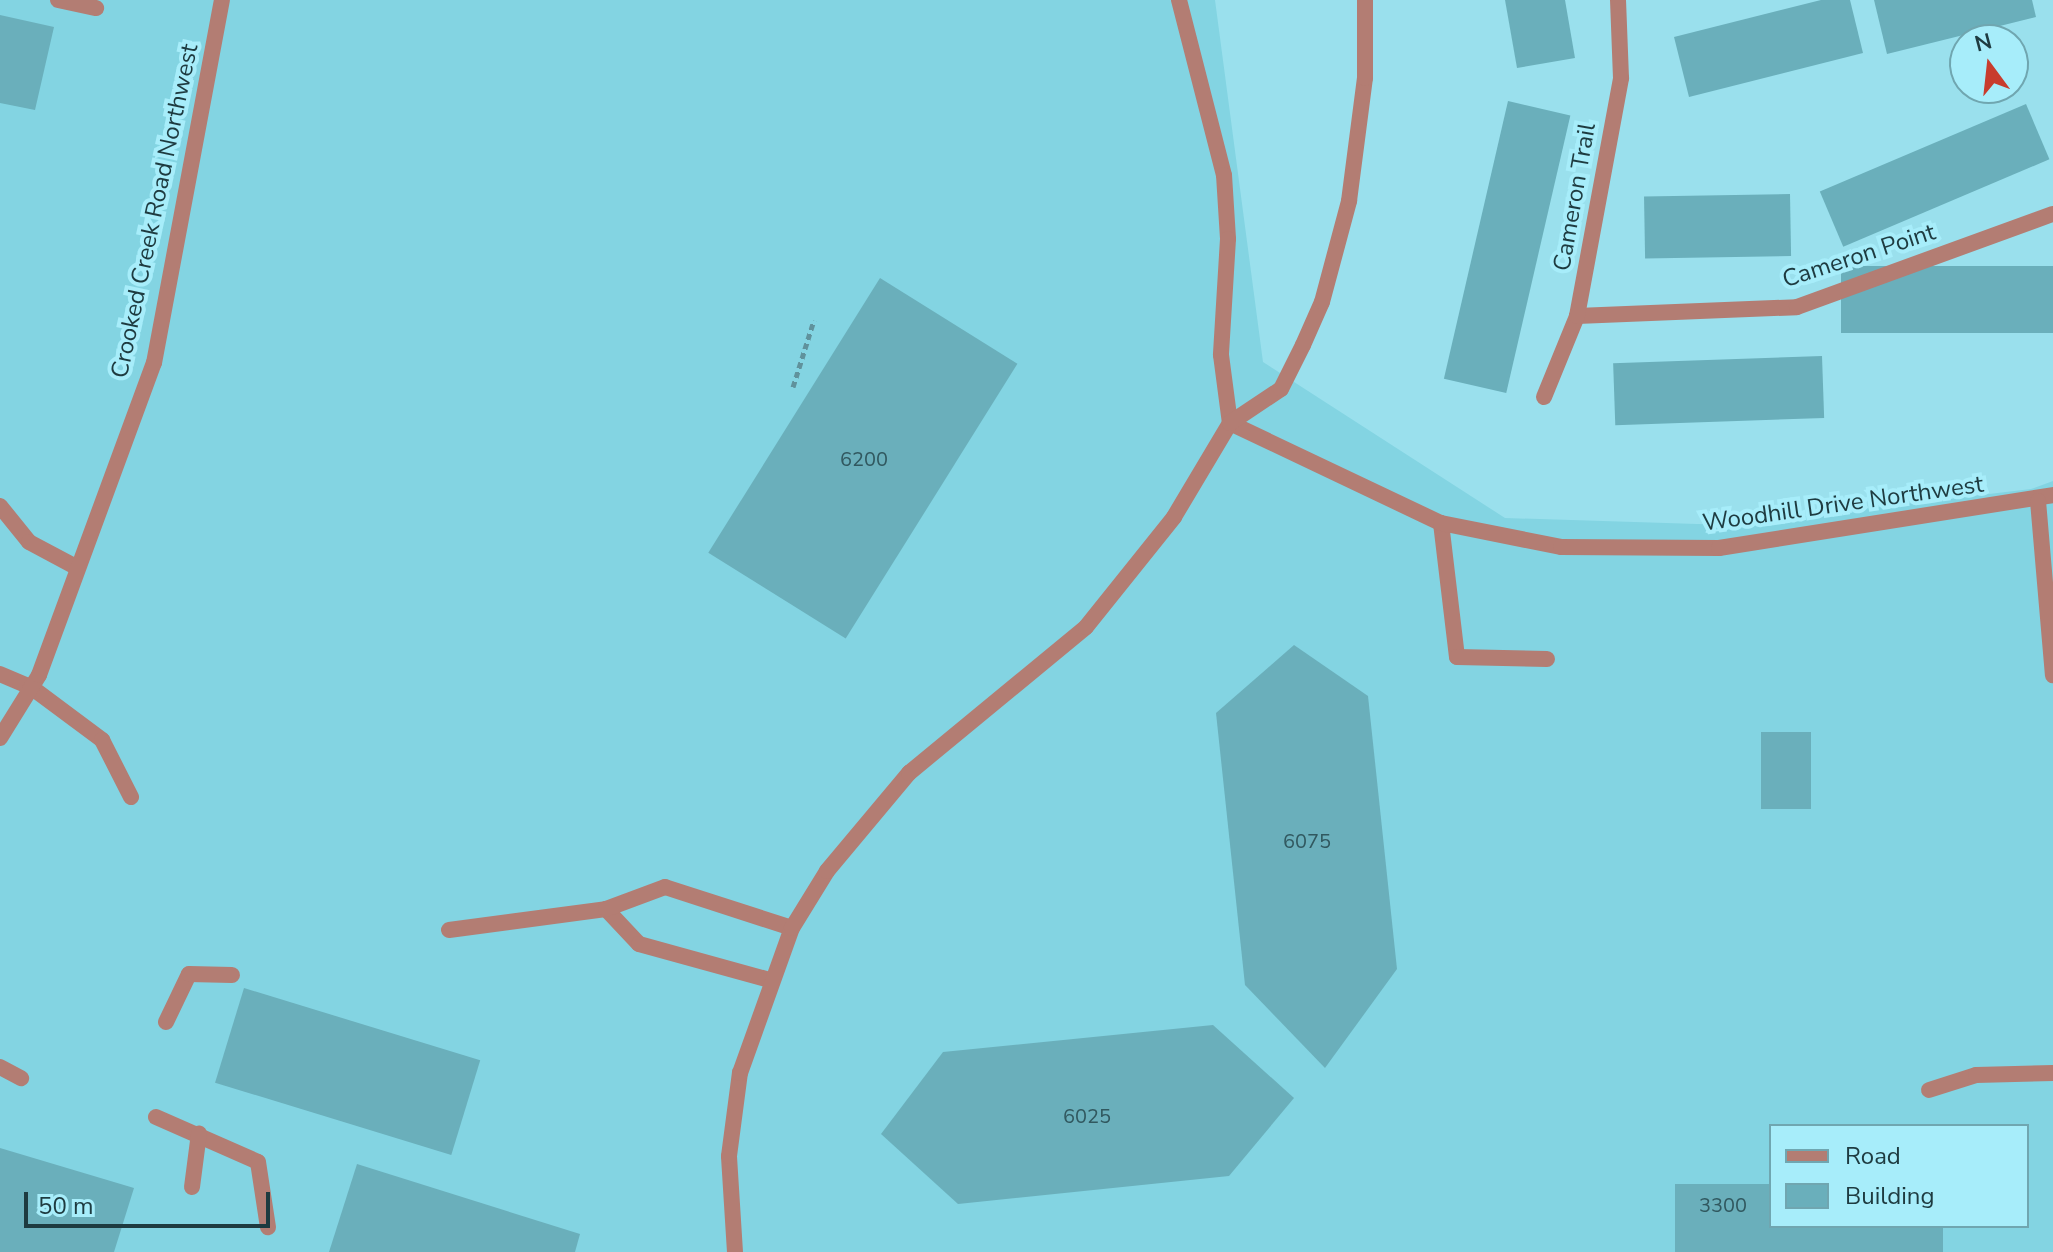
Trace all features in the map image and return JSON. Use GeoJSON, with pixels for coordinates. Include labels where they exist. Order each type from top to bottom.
{"type":"FeatureCollection","features":[{"type":"Feature","properties":{"kind":"street"},"geometry":{"type":"LineString","coordinates":[[58,0],[96,8]]}},
{"type":"Feature","properties":{"kind":"street","name":"Crooked Creek Road Northwest"},"geometry":{"type":"LineString","coordinates":[[0,738],[31,687],[154,363],[222,0]]}},
{"type":"Feature","properties":{"kind":"street"},"geometry":{"type":"LineString","coordinates":[[1179,0],[1224,175],[1228,239],[1221,355],[1230,423]]}},
{"type":"Feature","properties":{"kind":"street"},"geometry":{"type":"LineString","coordinates":[[735,1252],[729,1156],[740,1073],[770,980],[792,928],[864,822],[909,773],[1086,627],[1174,517],[1230,423],[1281,389],[1322,302],[1356,155],[1365,78],[1365,0]]}},
{"type":"Feature","properties":{"kind":"street","name":"Cameron Trail"},"geometry":{"type":"LineString","coordinates":[[1544,397],[1577,316],[1621,78],[1618,0]]}},
{"type":"Feature","properties":{"kind":"street","name":"Cameron Point"},"geometry":{"type":"LineString","coordinates":[[1577,316],[1797,307],[2053,214]]}},
{"type":"Feature","properties":{"kind":"street","name":"Woodhill Drive Northwest"},"geometry":{"type":"LineString","coordinates":[[1230,423],[1441,523],[1561,547],[1719,548],[2045,498]]}},
{"type":"Feature","properties":{"kind":"street"},"geometry":{"type":"LineString","coordinates":[[2045,498],[2053,675]]}},
{"type":"Feature","properties":{"kind":"street"},"geometry":{"type":"LineString","coordinates":[[0,506],[29,542],[78,568]]}},
{"type":"Feature","properties":{"kind":"street"},"geometry":{"type":"LineString","coordinates":[[1441,523],[1457,657],[1547,659]]}},
{"type":"Feature","properties":{"kind":"street"},"geometry":{"type":"LineString","coordinates":[[0,674],[31,687],[102,740],[131,797]]}},
{"type":"Feature","properties":{"kind":"street"},"geometry":{"type":"LineString","coordinates":[[449,930],[606,909],[665,887],[792,928]]}},
{"type":"Feature","properties":{"kind":"street"},"geometry":{"type":"LineString","coordinates":[[606,909],[639,944],[770,980]]}},
{"type":"Feature","properties":{"kind":"street"},"geometry":{"type":"LineString","coordinates":[[166,1022],[189,974],[232,975]]}},
{"type":"Feature","properties":{"kind":"street"},"geometry":{"type":"LineString","coordinates":[[0,1067],[21,1078]]}},
{"type":"Feature","properties":{"kind":"street"},"geometry":{"type":"LineString","coordinates":[[1929,1090],[1976,1075],[2053,1073]]}},
{"type":"Feature","properties":{"kind":"street"},"geometry":{"type":"LineString","coordinates":[[156,1117],[199,1133],[258,1162],[268,1227]]}},
{"type":"Feature","properties":{"kind":"street"},"geometry":{"type":"LineString","coordinates":[[192,1187],[199,1133]]}},
{"type":"Feature","properties":{"kind":"path"},"geometry":{"type":"LineString","coordinates":[[793,387],[814,320]]}},
{"type":"Feature","properties":{"kind":"shaded area"},"geometry":{"type":"Polygon","coordinates":[[[0,0],[1215,0],[1263,362],[1505,518],[1729,525],[2031,489],[2053,481],[2053,1252],[0,1252],[0,0]]]}},
{"type":"Feature","properties":{"kind":"building"},"geometry":{"type":"Polygon","coordinates":[[[1505,0],[1565,0],[1575,58],[1517,68],[1505,0]]]}},
{"type":"Feature","properties":{"kind":"building"},"geometry":{"type":"Polygon","coordinates":[[[1821,0],[1850,0],[1863,53],[1689,97],[1674,37],[1821,0]]]}},
{"type":"Feature","properties":{"kind":"building"},"geometry":{"type":"Polygon","coordinates":[[[1874,0],[2032,0],[2036,17],[2008,24],[1949,24],[1949,39],[1887,54],[1874,0]]]}},
{"type":"Feature","properties":{"kind":"building"},"geometry":{"type":"Polygon","coordinates":[[[0,15],[54,27],[35,110],[0,103],[0,15]]]}},
{"type":"Feature","properties":{"kind":"building"},"geometry":{"type":"Polygon","coordinates":[[[1508,101],[1570,115],[1506,393],[1444,379],[1508,101]]]}},
{"type":"Feature","properties":{"kind":"building"},"geometry":{"type":"Polygon","coordinates":[[[2026,104],[2049,159],[1843,247],[1820,192],[2026,104]]]}},
{"type":"Feature","properties":{"kind":"building"},"geometry":{"type":"Polygon","coordinates":[[[1790,194],[1791,256],[1645,259],[1644,197],[1790,194]]]}},
{"type":"Feature","properties":{"kind":"building"},"geometry":{"type":"Polygon","coordinates":[[[1841,266],[2053,266],[2053,333],[1841,333],[1841,266]]]}},
{"type":"Feature","properties":{"kind":"building"},"geometry":{"type":"Polygon","coordinates":[[[880,278],[1017,364],[846,639],[708,553],[880,278]]]}},
{"type":"Feature","properties":{"kind":"building"},"geometry":{"type":"Polygon","coordinates":[[[1822,356],[1824,418],[1615,425],[1613,363],[1822,356]]]}},
{"type":"Feature","properties":{"kind":"building"},"geometry":{"type":"Polygon","coordinates":[[[1294,645],[1368,696],[1397,969],[1325,1068],[1245,985],[1216,713],[1294,645]]]}},
{"type":"Feature","properties":{"kind":"building"},"geometry":{"type":"Polygon","coordinates":[[[1761,732],[1811,732],[1811,809],[1761,809],[1761,732]]]}},
{"type":"Feature","properties":{"kind":"building"},"geometry":{"type":"Polygon","coordinates":[[[244,988],[480,1060],[451,1155],[215,1083],[244,988]]]}},
{"type":"Feature","properties":{"kind":"building"},"geometry":{"type":"Polygon","coordinates":[[[1213,1025],[1294,1098],[1229,1176],[958,1204],[881,1134],[943,1052],[1213,1025]]]}},
{"type":"Feature","properties":{"kind":"building"},"geometry":{"type":"Polygon","coordinates":[[[0,1148],[134,1188],[114,1252],[0,1252],[0,1148]]]}},
{"type":"Feature","properties":{"kind":"building"},"geometry":{"type":"Polygon","coordinates":[[[357,1164],[580,1234],[575,1252],[329,1252],[357,1164]]]}},
{"type":"Feature","properties":{"kind":"building"},"geometry":{"type":"Polygon","coordinates":[[[1675,1184],[1769,1184],[1769,1228],[1943,1228],[1943,1252],[1675,1252],[1675,1184]]]}}]}
